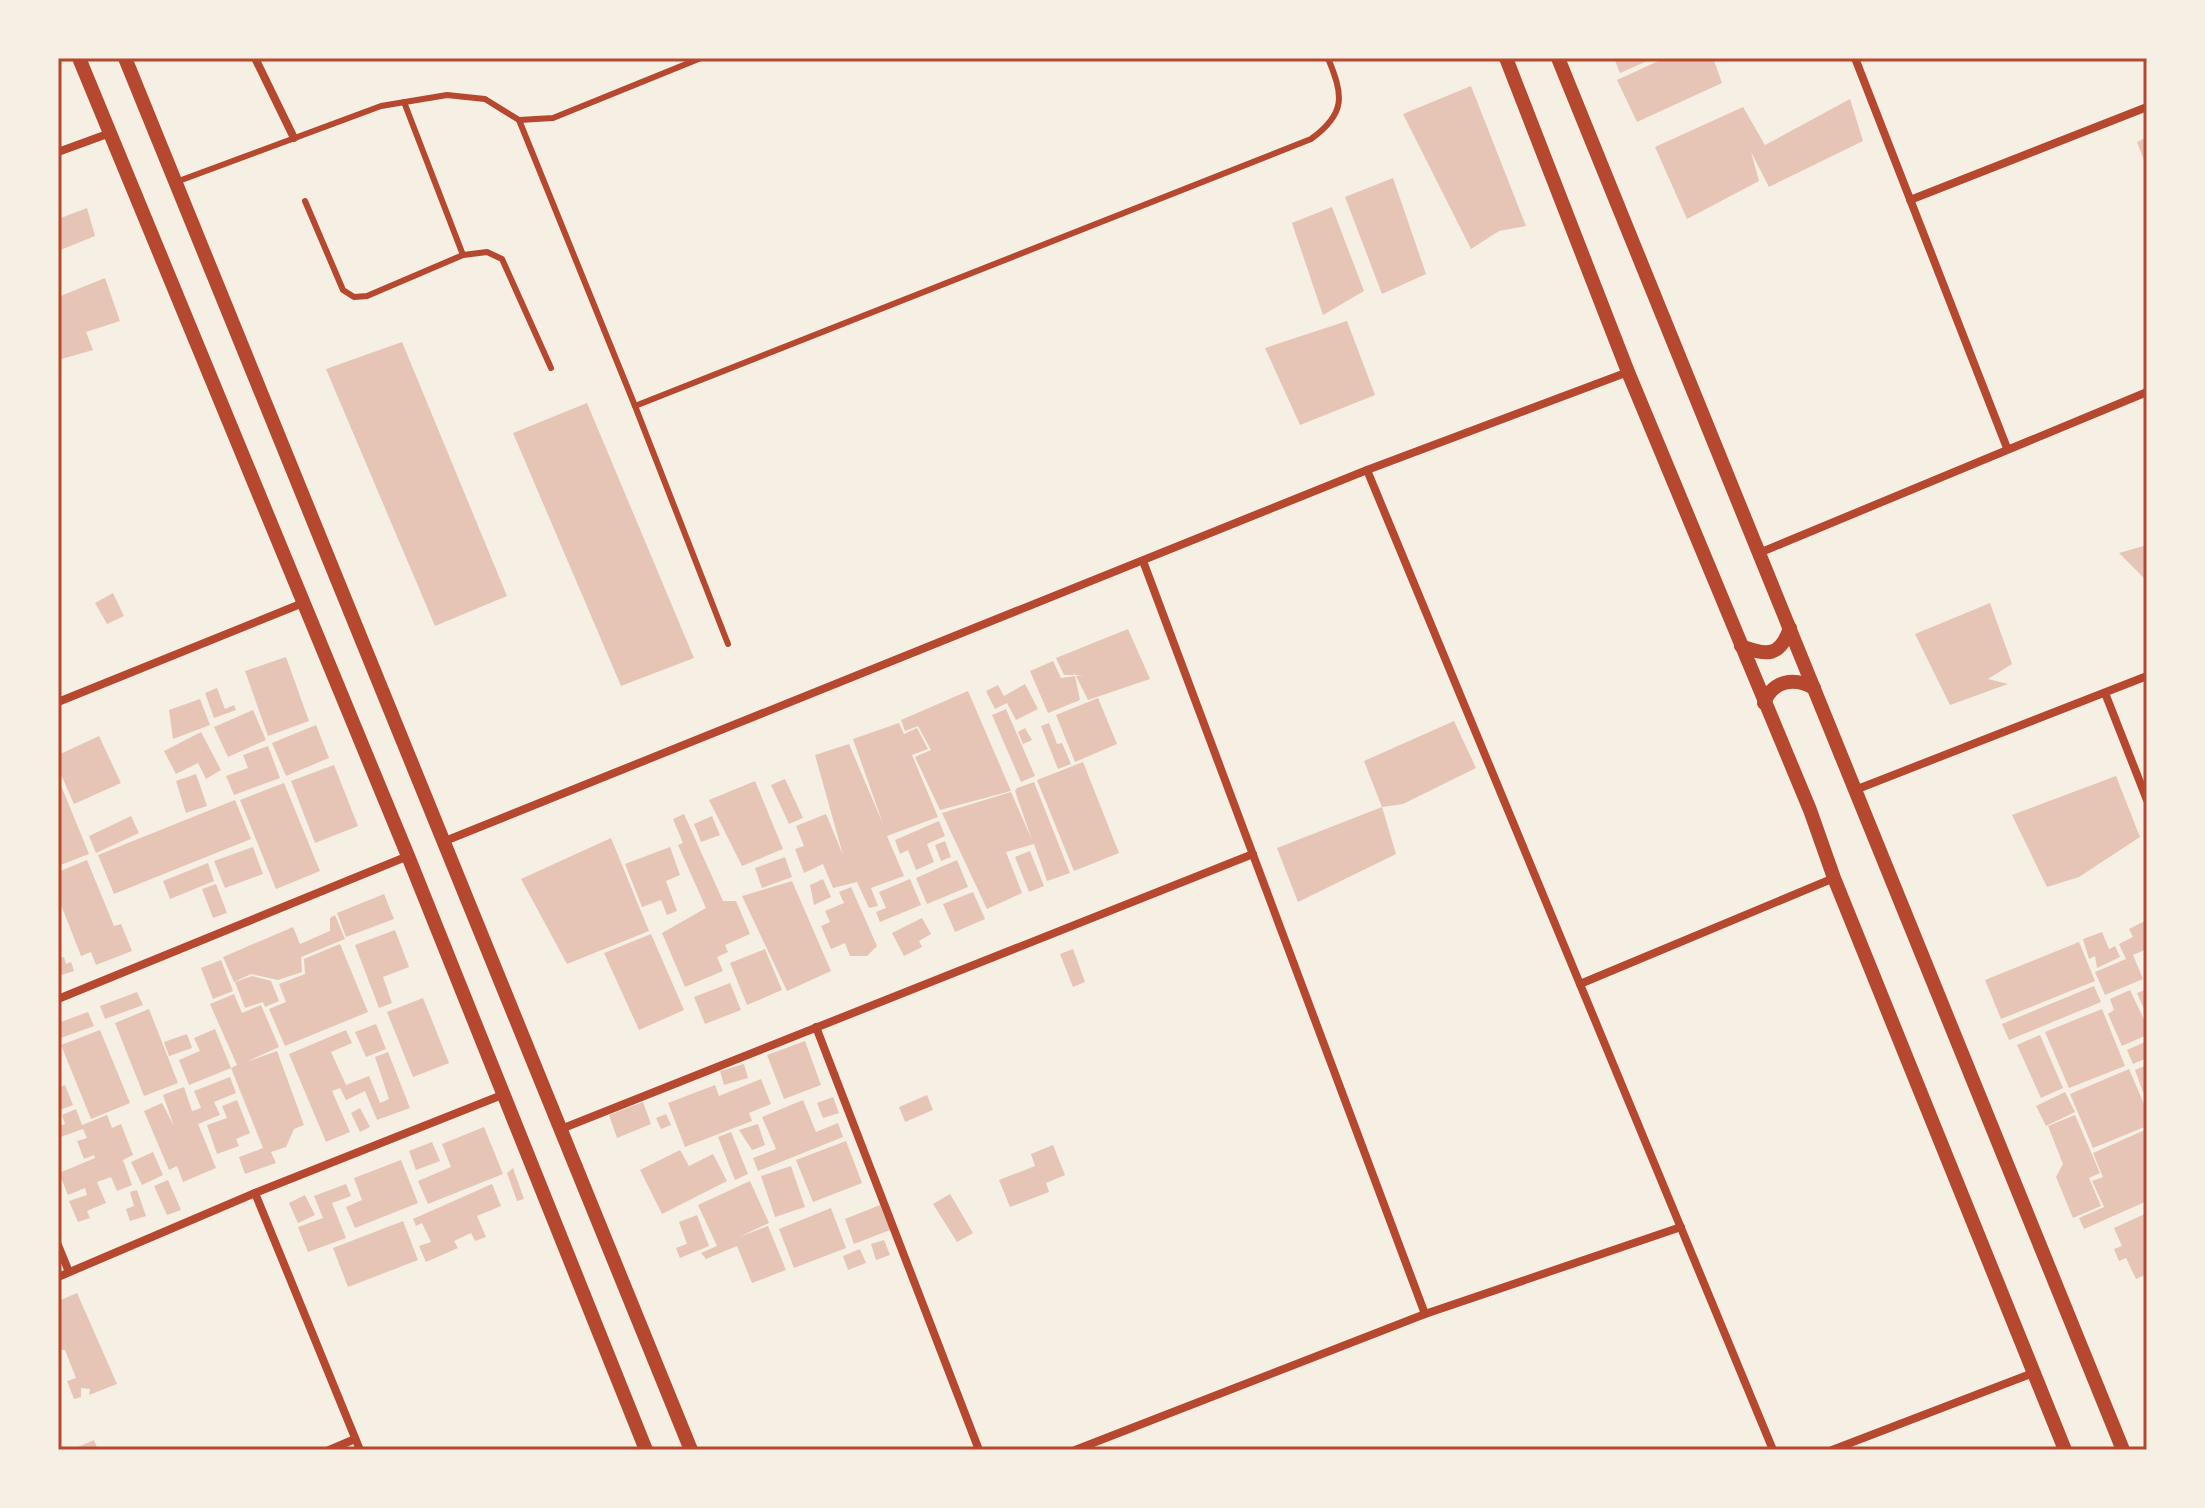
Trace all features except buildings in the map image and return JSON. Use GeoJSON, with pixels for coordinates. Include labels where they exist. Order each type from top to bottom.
{"type":"FeatureCollection","features":[{"type":"Feature","properties":{"kind":"street"},"geometry":{"type":"LineString","coordinates":[[79,58],[408,856],[646,1450]]}},
{"type":"Feature","properties":{"kind":"street"},"geometry":{"type":"LineString","coordinates":[[125,58],[691,1450]]}},
{"type":"Feature","properties":{"kind":"street"},"geometry":{"type":"LineString","coordinates":[[255,58],[294,138]]}},
{"type":"Feature","properties":{"kind":"street"},"geometry":{"type":"LineString","coordinates":[[1506,58],[1628,372],[1810,810],[1834,878],[2065,1450]]}},
{"type":"Feature","properties":{"kind":"street"},"geometry":{"type":"LineString","coordinates":[[1558,58],[2123,1450]]}},
{"type":"Feature","properties":{"kind":"street"},"geometry":{"type":"LineString","coordinates":[[1855,58],[2007,448]]}},
{"type":"Feature","properties":{"kind":"street"},"geometry":{"type":"LineString","coordinates":[[1910,200],[2147,107]]}},
{"type":"Feature","properties":{"kind":"street"},"geometry":{"type":"LineString","coordinates":[[58,152],[110,133]]}},
{"type":"Feature","properties":{"kind":"street"},"geometry":{"type":"LineString","coordinates":[[445,841],[1367,470],[1628,372]]}},
{"type":"Feature","properties":{"kind":"street"},"geometry":{"type":"LineString","coordinates":[[1759,553],[2147,392]]}},
{"type":"Feature","properties":{"kind":"street"},"geometry":{"type":"LineString","coordinates":[[1367,470],[1773,1450]]}},
{"type":"Feature","properties":{"kind":"street"},"geometry":{"type":"LineString","coordinates":[[1143,561],[1425,1314]]}},
{"type":"Feature","properties":{"kind":"street"},"geometry":{"type":"LineString","coordinates":[[58,702],[303,603]]}},
{"type":"Feature","properties":{"kind":"street"},"geometry":{"type":"LineString","coordinates":[[1741,646],[1760,653],[1774,652],[1785,643],[1790,628]]}},
{"type":"Feature","properties":{"kind":"street"},"geometry":{"type":"LineString","coordinates":[[1855,790],[2147,676]]}},
{"type":"Feature","properties":{"kind":"street"},"geometry":{"type":"LineString","coordinates":[[1764,703],[1774,686],[1786,682],[1814,688]]}},
{"type":"Feature","properties":{"kind":"street"},"geometry":{"type":"LineString","coordinates":[[2105,693],[2147,800]]}},
{"type":"Feature","properties":{"kind":"street"},"geometry":{"type":"LineString","coordinates":[[561,1129],[1253,854]]}},
{"type":"Feature","properties":{"kind":"street"},"geometry":{"type":"LineString","coordinates":[[58,999],[408,856]]}},
{"type":"Feature","properties":{"kind":"street"},"geometry":{"type":"LineString","coordinates":[[1580,984],[1834,878]]}},
{"type":"Feature","properties":{"kind":"street"},"geometry":{"type":"LineString","coordinates":[[816,1027],[979,1450]]}},
{"type":"Feature","properties":{"kind":"street"},"geometry":{"type":"LineString","coordinates":[[58,1277],[255,1193],[502,1095]]}},
{"type":"Feature","properties":{"kind":"street"},"geometry":{"type":"LineString","coordinates":[[255,1193],[360,1450]]}},
{"type":"Feature","properties":{"kind":"street"},"geometry":{"type":"LineString","coordinates":[[1075,1450],[1425,1314],[1681,1227]]}},
{"type":"Feature","properties":{"kind":"street"},"geometry":{"type":"LineString","coordinates":[[58,1245],[69,1272]]}},
{"type":"Feature","properties":{"kind":"street"},"geometry":{"type":"LineString","coordinates":[[1832,1450],[2033,1373]]}},
{"type":"Feature","properties":{"kind":"street"},"geometry":{"type":"LineString","coordinates":[[329,1450],[355,1439]]}},
{"type":"Feature","properties":{"kind":"lane"},"geometry":{"type":"LineString","coordinates":[[176,182],[381,106],[447,95],[485,99],[519,120],[553,118],[701,58]]}},
{"type":"Feature","properties":{"kind":"lane"},"geometry":{"type":"LineString","coordinates":[[635,406],[1311,139],[1329,126],[1337,108],[1340,88],[1328,58]]}},
{"type":"Feature","properties":{"kind":"lane"},"geometry":{"type":"LineString","coordinates":[[404,102],[463,255]]}},
{"type":"Feature","properties":{"kind":"lane"},"geometry":{"type":"LineString","coordinates":[[519,120],[728,644]]}},
{"type":"Feature","properties":{"kind":"lane"},"geometry":{"type":"LineString","coordinates":[[305,201],[343,290],[354,297],[367,296],[463,255],[487,252],[502,259],[551,368]]}}]}
